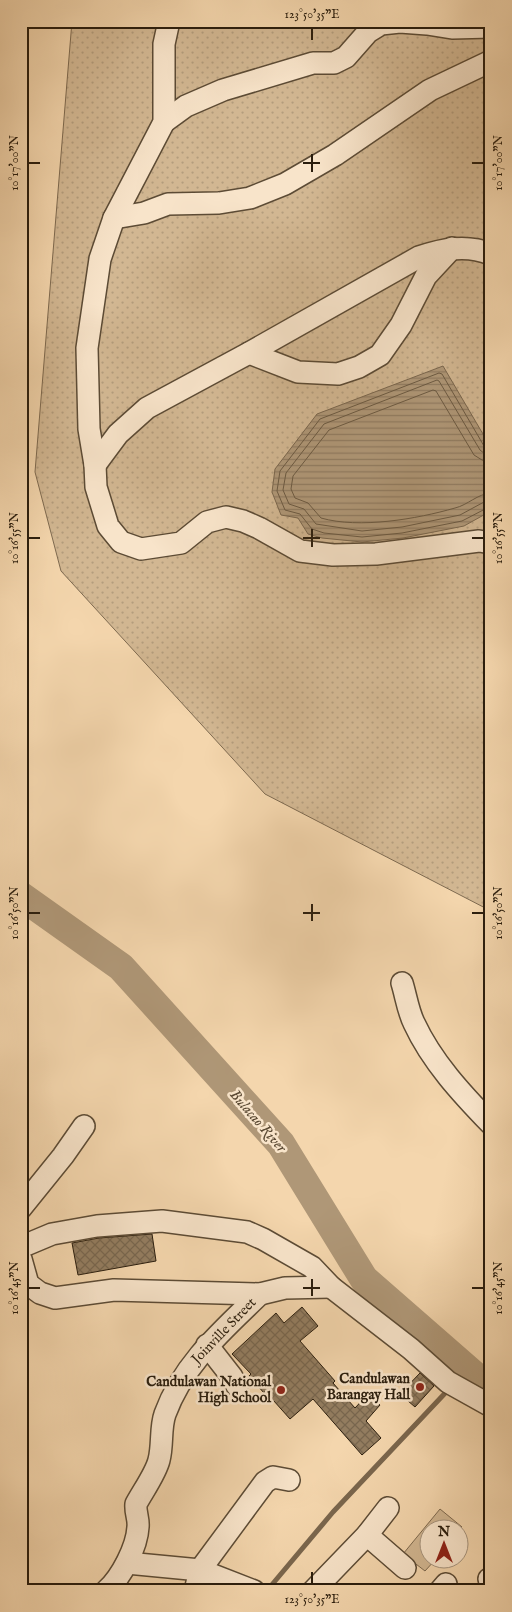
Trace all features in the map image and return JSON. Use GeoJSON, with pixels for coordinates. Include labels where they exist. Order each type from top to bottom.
{"type":"FeatureCollection","features":[{"type":"Feature","properties":{"kind":"street"},"geometry":{"type":"LineString","coordinates":[[164,122],[164,44],[169,21]]}},
{"type":"Feature","properties":{"kind":"street"},"geometry":{"type":"LineString","coordinates":[[491,27],[452,28],[400,22],[381,24],[368,32],[346,57],[334,63],[313,63],[223,90],[186,106],[164,122],[114,218],[100,259],[87,348],[89,429],[95,465],[96,487],[108,526],[120,542],[141,549],[181,543],[207,522],[226,517],[243,521],[300,551],[325,554],[376,554],[478,541],[491,543]]}},
{"type":"Feature","properties":{"kind":"street"},"geometry":{"type":"LineString","coordinates":[[114,218],[144,213],[168,204],[219,203],[250,198],[285,184],[335,155],[430,90],[491,61]]}},
{"type":"Feature","properties":{"kind":"street"},"geometry":{"type":"LineString","coordinates":[[95,465],[118,434],[147,408],[419,257],[452,248],[479,250],[491,254]]}},
{"type":"Feature","properties":{"kind":"street"},"geometry":{"type":"LineString","coordinates":[[249,353],[298,372],[338,374],[359,367],[380,356],[401,325],[426,276],[452,248]]}},
{"type":"Feature","properties":{"kind":"street"},"geometry":{"type":"LineString","coordinates":[[402,982],[412,1022],[432,1056],[491,1124]]}},
{"type":"Feature","properties":{"kind":"street"},"geometry":{"type":"LineString","coordinates":[[21,1208],[63,1156],[84,1126]]}},
{"type":"Feature","properties":{"kind":"street"},"geometry":{"type":"LineString","coordinates":[[23,1269],[52,1234],[96,1226],[162,1221],[247,1232],[312,1267],[332,1287],[411,1348],[451,1385],[491,1406]]}},
{"type":"Feature","properties":{"kind":"street","name":"Joinville Street"},"geometry":{"type":"LineString","coordinates":[[23,1269],[40,1293],[54,1298],[114,1290],[260,1294],[285,1288],[332,1287]]}},
{"type":"Feature","properties":{"kind":"street","name":"Joinville Street"},"geometry":{"type":"LineString","coordinates":[[106,1591],[127,1563],[138,1532],[139,1524],[135,1511],[136,1504],[159,1461],[164,1415],[194,1361],[260,1294]]}},
{"type":"Feature","properties":{"kind":"street"},"geometry":{"type":"LineString","coordinates":[[208,1345],[237,1386]]}},
{"type":"Feature","properties":{"kind":"street"},"geometry":{"type":"LineString","coordinates":[[196,1591],[200,1570],[266,1482],[273,1477],[289,1480]]}},
{"type":"Feature","properties":{"kind":"street"},"geometry":{"type":"LineString","coordinates":[[313,1591],[367,1534],[388,1508]]}},
{"type":"Feature","properties":{"kind":"street"},"geometry":{"type":"LineString","coordinates":[[367,1534],[405,1568]]}},
{"type":"Feature","properties":{"kind":"street"},"geometry":{"type":"LineString","coordinates":[[127,1563],[200,1570],[254,1591]]}},
{"type":"Feature","properties":{"kind":"shaded area"},"geometry":{"type":"Polygon","coordinates":[[[72,21],[491,21],[491,911],[265,794],[61,571],[35,472],[72,21]]]}},
{"type":"Feature","properties":{"kind":"shaded area"},"geometry":{"type":"Polygon","coordinates":[[[440,1509],[453,1520],[431,1520],[440,1509]]]}},
{"type":"Feature","properties":{"kind":"shaded area"},"geometry":{"type":"Polygon","coordinates":[[[420,1533],[420,1567],[403,1554],[420,1533]]]}},
{"type":"Feature","properties":{"kind":"water"},"geometry":{"type":"Polygon","coordinates":[[[443,366],[490,446],[491,507],[489,512],[464,526],[403,538],[362,542],[322,538],[308,534],[298,518],[281,515],[272,492],[275,469],[317,414],[443,366]]]}},
{"type":"Feature","properties":{"kind":"building"},"geometry":{"type":"Polygon","coordinates":[[[152,1234],[156,1261],[78,1275],[72,1243],[99,1238],[152,1234]]]}},
{"type":"Feature","properties":{"kind":"building"},"geometry":{"type":"Polygon","coordinates":[[[302,1307],[318,1326],[300,1341],[335,1381],[333,1383],[355,1408],[368,1394],[380,1405],[366,1421],[381,1438],[362,1455],[313,1399],[290,1419],[265,1391],[264,1393],[249,1376],[251,1374],[232,1354],[276,1313],[284,1323],[302,1307]]]}},
{"type":"Feature","properties":{"kind":"building","name":"Candulawan Barangay Hall"},"geometry":{"type":"Polygon","coordinates":[[[420,1373],[434,1386],[415,1407],[400,1394],[420,1373]]]}},
{"type":"Feature","properties":{"kind":"waterway","name":"Bulacao River"},"geometry":{"type":"LineString","coordinates":[[21,896],[121,967],[281,1144],[364,1279],[491,1390]]}},
{"type":"Feature","properties":{"kind":"waterway"},"geometry":{"type":"LineString","coordinates":[[457,1381],[467,1370]]}},
{"type":"Feature","properties":{"kind":"waterway"},"geometry":{"type":"LineString","coordinates":[[270,1587],[333,1512],[449,1389]]}},
{"type":"Feature","properties":{"kind":"place","name":"Candulawan Barangay Hall"},"geometry":{"type":"Point","coordinates":[420,1387]}},
{"type":"Feature","properties":{"kind":"place","name":"Candulawan National High School"},"geometry":{"type":"Point","coordinates":[281,1390]}}]}
